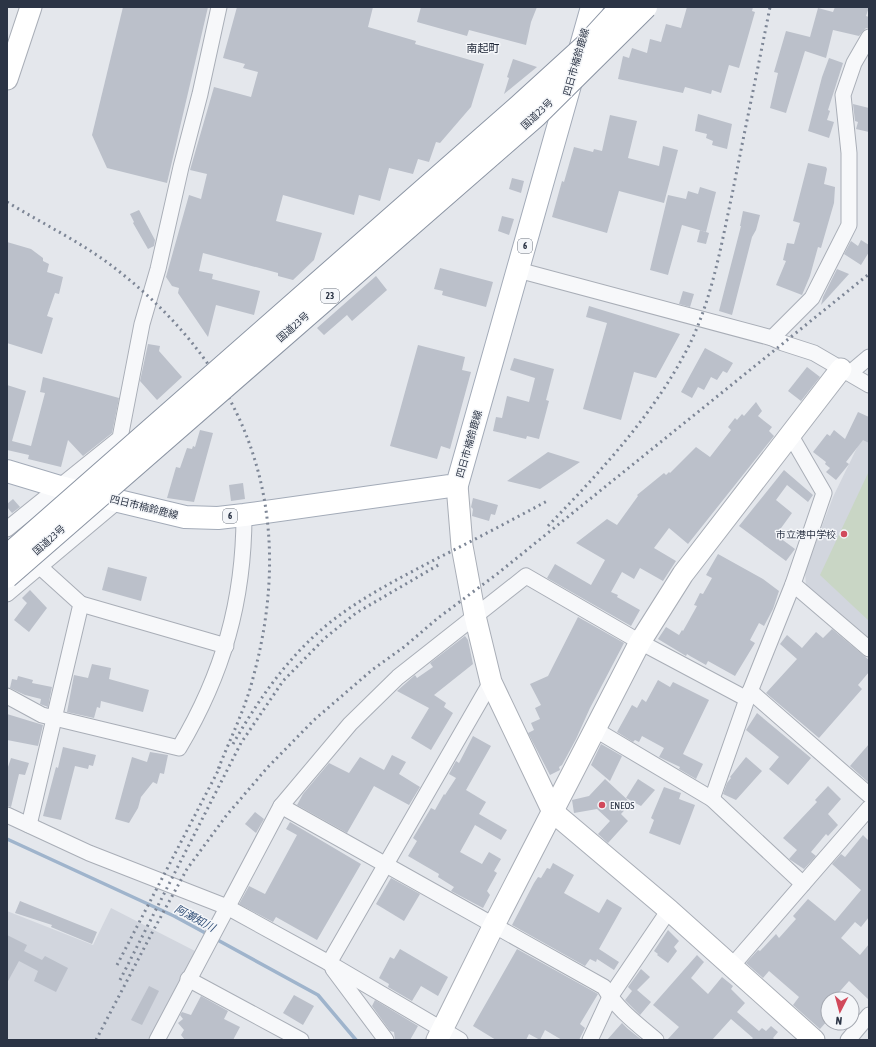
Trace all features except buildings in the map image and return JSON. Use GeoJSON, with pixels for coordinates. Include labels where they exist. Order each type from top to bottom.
{"type":"FeatureCollection","features":[{"type":"Feature","properties":{"kind":"main road","name":"四日市楠鈴鹿線"},"geometry":{"type":"LineString","coordinates":[[7,471],[60,487],[185,517],[218,518],[244,515],[457,485],[592,7]]}},
{"type":"Feature","properties":{"kind":"main road","name":"国道23号"},"geometry":{"type":"LineString","coordinates":[[7,556],[519,106],[588,44],[621,7]]}},
{"type":"Feature","properties":{"kind":"main road","name":"国道23号"},"geometry":{"type":"LineString","coordinates":[[7,577],[536,116],[646,7]]}},
{"type":"Feature","properties":{"kind":"street"},"geometry":{"type":"LineString","coordinates":[[7,79],[31,7]]}},
{"type":"Feature","properties":{"kind":"street"},"geometry":{"type":"LineString","coordinates":[[7,529],[120,438],[142,324],[158,269],[181,167],[200,94],[219,7]]}},
{"type":"Feature","properties":{"kind":"street"},"geometry":{"type":"LineString","coordinates":[[772,338],[812,298],[849,225],[849,153],[843,95],[854,64],[869,37]]}},
{"type":"Feature","properties":{"kind":"street"},"geometry":{"type":"LineString","coordinates":[[518,270],[772,338],[814,353],[869,385]]}},
{"type":"Feature","properties":{"kind":"street"},"geometry":{"type":"LineString","coordinates":[[440,1035],[494,925],[596,730],[640,642],[683,574],[791,436],[845,371],[869,357]]}},
{"type":"Feature","properties":{"kind":"street"},"geometry":{"type":"LineString","coordinates":[[712,799],[748,695],[793,584],[824,493],[791,436]]}},
{"type":"Feature","properties":{"kind":"street"},"geometry":{"type":"LineString","coordinates":[[457,485],[462,546],[475,616],[491,682],[553,812],[668,910],[814,1040]]}},
{"type":"Feature","properties":{"kind":"street"},"geometry":{"type":"LineString","coordinates":[[7,594],[119,500]]}},
{"type":"Feature","properties":{"kind":"street"},"geometry":{"type":"LineString","coordinates":[[7,696],[42,715],[179,748],[198,717],[212,687],[226,646],[237,603],[244,532],[244,515]]}},
{"type":"Feature","properties":{"kind":"street"},"geometry":{"type":"LineString","coordinates":[[39,566],[81,604],[226,646]]}},
{"type":"Feature","properties":{"kind":"street"},"geometry":{"type":"LineString","coordinates":[[157,1040],[190,975],[281,806],[350,724],[398,678],[526,576],[640,642],[748,695],[869,795]]}},
{"type":"Feature","properties":{"kind":"street"},"geometry":{"type":"LineString","coordinates":[[793,584],[869,649]]}},
{"type":"Feature","properties":{"kind":"street"},"geometry":{"type":"LineString","coordinates":[[29,825],[81,604]]}},
{"type":"Feature","properties":{"kind":"street"},"geometry":{"type":"LineString","coordinates":[[329,963],[384,864],[491,682]]}},
{"type":"Feature","properties":{"kind":"street"},"geometry":{"type":"LineString","coordinates":[[596,730],[712,799],[803,884]]}},
{"type":"Feature","properties":{"kind":"street"},"geometry":{"type":"LineString","coordinates":[[281,806],[604,987],[610,997],[656,1040]]}},
{"type":"Feature","properties":{"kind":"street"},"geometry":{"type":"LineString","coordinates":[[731,967],[869,808]]}},
{"type":"Feature","properties":{"kind":"street"},"geometry":{"type":"LineString","coordinates":[[7,815],[88,853],[227,907],[329,963],[440,1035],[460,1040]]}},
{"type":"Feature","properties":{"kind":"street"},"geometry":{"type":"LineString","coordinates":[[590,1040],[610,997],[668,910]]}},
{"type":"Feature","properties":{"kind":"street"},"geometry":{"type":"LineString","coordinates":[[329,963],[386,1040]]}},
{"type":"Feature","properties":{"kind":"street"},"geometry":{"type":"LineString","coordinates":[[190,975],[300,1040]]}},
{"type":"Feature","properties":{"kind":"street"},"geometry":{"type":"LineString","coordinates":[[848,1040],[869,1015]]}},
{"type":"Feature","properties":{"kind":"shaded area","name":"市立港中学校"},"geometry":{"type":"Polygon","coordinates":[[[869,423],[869,643],[806,587],[805,571],[833,497],[869,423]]]}},
{"type":"Feature","properties":{"kind":"shaded area"},"geometry":{"type":"Polygon","coordinates":[[[111,908],[195,951],[148,1040],[7,1040],[7,911],[93,945],[111,908]]]}},
{"type":"Feature","properties":{"kind":"green space"},"geometry":{"type":"Polygon","coordinates":[[[869,471],[869,621],[820,575],[869,471]]]}},
{"type":"Feature","properties":{"kind":"waterway","name":"阿瀬知川"},"geometry":{"type":"LineString","coordinates":[[7,839],[174,916],[209,935]]}},
{"type":"Feature","properties":{"kind":"waterway","name":"阿瀬知川"},"geometry":{"type":"LineString","coordinates":[[214,938],[318,995],[356,1040]]}},
{"type":"Feature","properties":{"kind":"railway"},"geometry":{"type":"LineString","coordinates":[[548,526],[603,467],[638,425],[669,381],[693,338],[714,276],[770,7]]}},
{"type":"Feature","properties":{"kind":"railway"},"geometry":{"type":"LineString","coordinates":[[7,202],[77,242],[116,269],[162,310],[201,354],[231,401],[252,451],[265,504],[270,559],[266,617],[250,690],[217,772]]}},
{"type":"Feature","properties":{"kind":"railway"},"geometry":{"type":"LineString","coordinates":[[96,1040],[187,869],[226,816],[267,768],[314,720],[372,670],[404,647],[438,618],[497,574],[869,274]]}},
{"type":"Feature","properties":{"kind":"railway"},"geometry":{"type":"LineString","coordinates":[[233,744],[262,698],[284,668],[322,629],[362,600],[391,583],[549,500]]}},
{"type":"Feature","properties":{"kind":"railway"},"geometry":{"type":"LineString","coordinates":[[120,980],[241,743],[283,681],[325,638],[356,613],[440,564]]}},
{"type":"Feature","properties":{"kind":"railway"},"geometry":{"type":"LineString","coordinates":[[117,965],[220,767]]}},
{"type":"Feature","properties":{"kind":"place","name":"市立港中学校"},"geometry":{"type":"Point","coordinates":[844,534]}},
{"type":"Feature","properties":{"kind":"place","name":"ENEOS"},"geometry":{"type":"Point","coordinates":[602,805]}},
{"type":"Feature","properties":{"kind":"district","name":"南起町"},"geometry":{"type":"Point","coordinates":[483,48]}}]}
